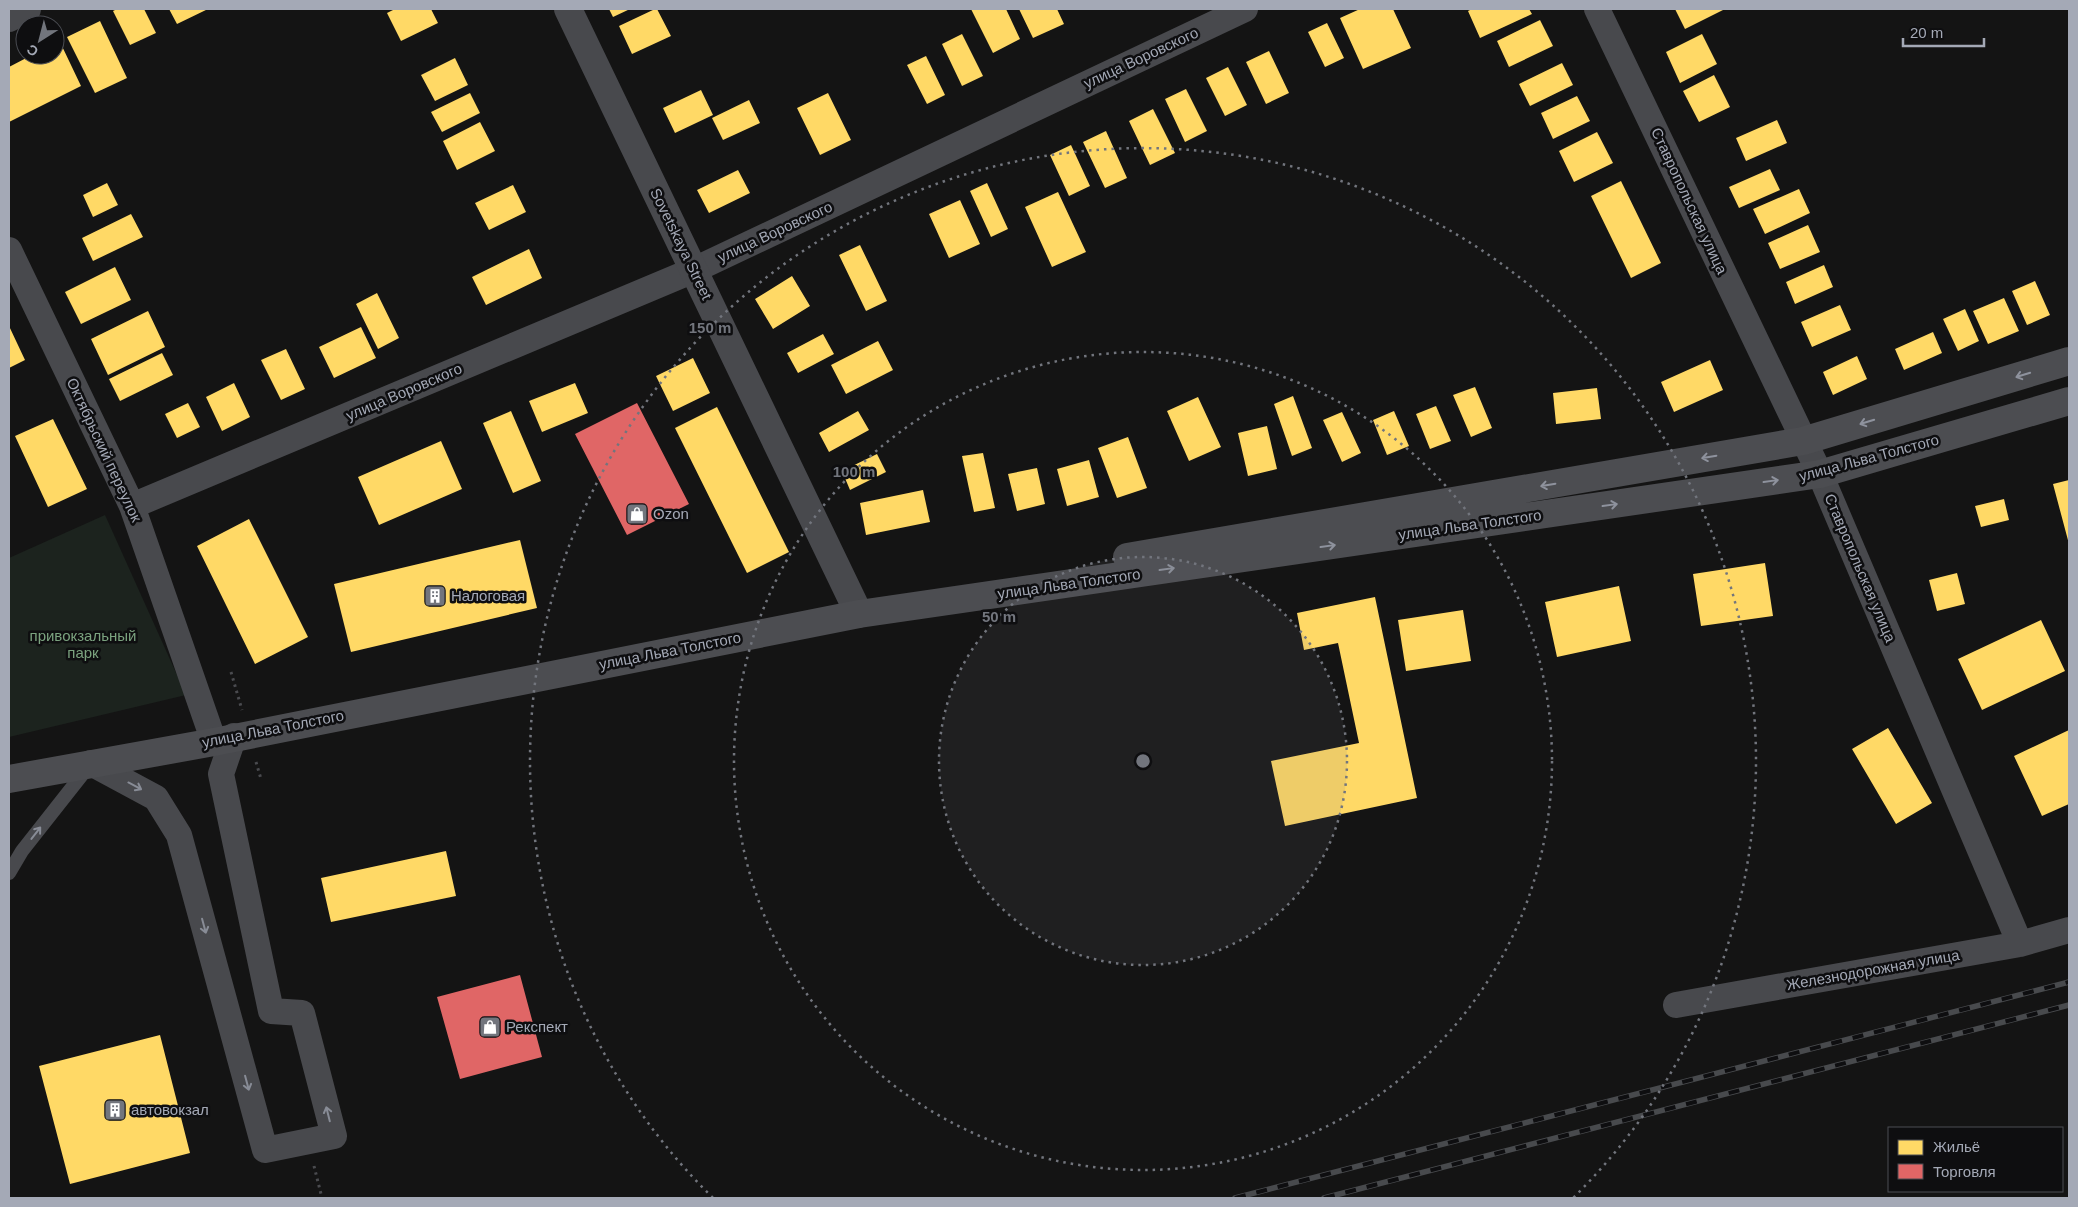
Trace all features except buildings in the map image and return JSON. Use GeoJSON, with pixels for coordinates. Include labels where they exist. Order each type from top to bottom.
{"type":"FeatureCollection","features":[{"type":"Feature","properties":{"kind":"main road","name":"улица Льва Толстого"},"geometry":{"type":"LineString","coordinates":[[9,779],[224,739],[856,609],[1803,441],[2069,361]]}},
{"type":"Feature","properties":{"kind":"main road","name":"улица Льва Толстого"},"geometry":{"type":"LineString","coordinates":[[856,609],[1820,474],[2069,401]]}},
{"type":"Feature","properties":{"kind":"street"},"geometry":{"type":"LineString","coordinates":[[9,18],[27,9]]}},
{"type":"Feature","properties":{"kind":"street","name":"Sovetskaya Street"},"geometry":{"type":"LineString","coordinates":[[568,9],[856,609]]}},
{"type":"Feature","properties":{"kind":"street","name":"улица Воровского"},"geometry":{"type":"LineString","coordinates":[[132,506],[694,270],[1245,9]]}},
{"type":"Feature","properties":{"kind":"street","name":"Ставропольская улица"},"geometry":{"type":"LineString","coordinates":[[1597,9],[1820,474],[2020,944]]}},
{"type":"Feature","properties":{"kind":"street","name":"Октябрьский переулок"},"geometry":{"type":"LineString","coordinates":[[9,250],[132,506],[224,739]]}},
{"type":"Feature","properties":{"kind":"street"},"geometry":{"type":"LineString","coordinates":[[91,763],[156,798],[179,835],[265,1150],[334,1136],[302,1013],[271,1012],[222,774],[224,739]]}},
{"type":"Feature","properties":{"kind":"street","name":"Железнодорожная улица"},"geometry":{"type":"LineString","coordinates":[[1676,1005],[2020,944],[2069,930]]}},
{"type":"Feature","properties":{"kind":"lane"},"geometry":{"type":"LineString","coordinates":[[9,873],[22,851],[91,763]]}},
{"type":"Feature","properties":{"kind":"green space","name":"привокзальный парк"},"geometry":{"type":"Polygon","coordinates":[[[105,515],[186,695],[9,737],[9,558],[105,515]]]}},
{"type":"Feature","properties":{"kind":"railway"},"geometry":{"type":"LineString","coordinates":[[1235,1198],[2069,982]]}},
{"type":"Feature","properties":{"kind":"railway"},"geometry":{"type":"LineString","coordinates":[[1324,1198],[2069,1005]]}},
{"type":"Feature","properties":{"kind":"place","name":"Ozon"},"geometry":{"type":"Point","coordinates":[637,514]}},
{"type":"Feature","properties":{"kind":"place","name":"Налоговая"},"geometry":{"type":"Point","coordinates":[435,596]}},
{"type":"Feature","properties":{"kind":"place","name":"Рекспект"},"geometry":{"type":"Point","coordinates":[490,1027]}},
{"type":"Feature","properties":{"kind":"place","name":"автовокзал"},"geometry":{"type":"Point","coordinates":[115,1110]}}]}
